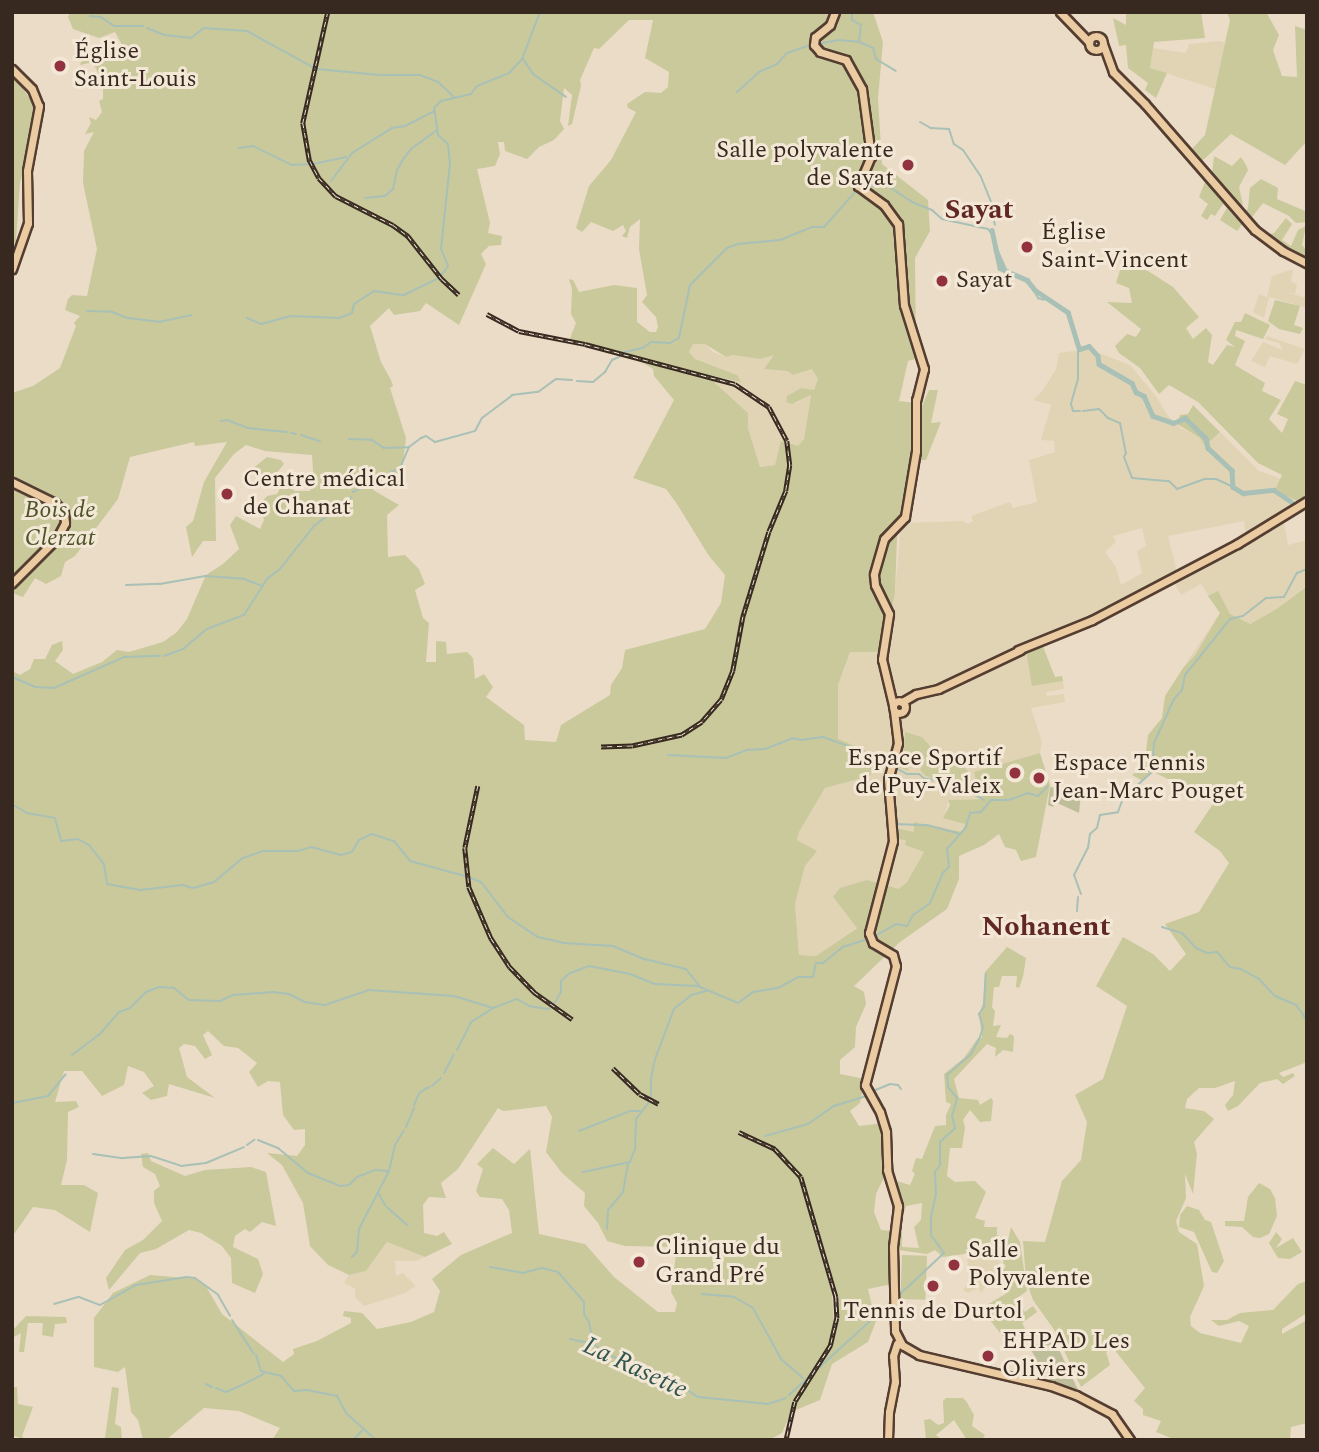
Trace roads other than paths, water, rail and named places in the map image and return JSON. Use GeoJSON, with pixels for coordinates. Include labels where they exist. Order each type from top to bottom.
{"type":"FeatureCollection","features":[{"type":"Feature","properties":{"kind":"main road"},"geometry":{"type":"LineString","coordinates":[[835,12],[830,25],[815,37],[814,45],[820,52],[842,57],[856,76],[863,92],[870,161],[858,179],[858,188],[884,205],[898,224],[904,305],[924,373],[916,398],[916,452],[905,515],[901,524],[884,537],[874,578],[889,615],[882,655],[889,694],[898,706]]}},
{"type":"Feature","properties":{"kind":"main road"},"geometry":{"type":"LineString","coordinates":[[1060,12],[1090,41],[1098,37],[1100,47],[1113,72],[1145,104],[1255,230],[1283,251],[1307,263]]}},
{"type":"Feature","properties":{"kind":"main road"},"geometry":{"type":"LineString","coordinates":[[12,69],[32,89],[39,106],[27,180],[28,223],[12,269]]}},
{"type":"Feature","properties":{"kind":"main road"},"geometry":{"type":"LineString","coordinates":[[12,482],[55,503],[64,513],[65,523],[57,538],[12,583]]}},
{"type":"Feature","properties":{"kind":"main road"},"geometry":{"type":"LineString","coordinates":[[888,1440],[889,1413],[895,1382],[894,1360],[900,1345],[894,1326],[892,1251],[898,1208],[887,1163],[888,1142],[883,1121],[865,1084],[896,966],[892,954],[873,943],[869,933],[893,841],[887,780],[897,751],[894,723],[898,706],[912,696],[938,689],[1129,600],[1229,549],[1307,501]]}},
{"type":"Feature","properties":{"kind":"main road"},"geometry":{"type":"LineString","coordinates":[[900,1345],[919,1355],[1063,1389],[1112,1414],[1130,1440]]}},
{"type":"Feature","properties":{"kind":"waterway"},"geometry":{"type":"LineString","coordinates":[[441,276],[448,266],[441,249],[450,164],[448,144],[438,135],[434,108],[441,101],[471,94],[477,86],[509,73],[522,59],[540,12]]}},
{"type":"Feature","properties":{"kind":"waterway"},"geometry":{"type":"LineString","coordinates":[[852,12],[852,20],[861,25],[859,42],[873,48],[876,59],[896,71]]}},
{"type":"Feature","properties":{"kind":"waterway"},"geometry":{"type":"LineString","coordinates":[[90,16],[101,17],[114,26],[143,26]]}},
{"type":"Feature","properties":{"kind":"waterway"},"geometry":{"type":"LineString","coordinates":[[147,28],[164,35],[191,38],[204,28],[247,31],[314,68]]}},
{"type":"Feature","properties":{"kind":"waterway"},"geometry":{"type":"LineString","coordinates":[[818,44],[838,40],[859,42]]}},
{"type":"Feature","properties":{"kind":"waterway"},"geometry":{"type":"LineString","coordinates":[[737,92],[759,72],[777,64],[787,53],[810,45]]}},
{"type":"Feature","properties":{"kind":"waterway"},"geometry":{"type":"LineString","coordinates":[[523,59],[533,74],[566,97]]}},
{"type":"Feature","properties":{"kind":"waterway"},"geometry":{"type":"LineString","coordinates":[[317,69],[380,75],[420,75],[438,82],[454,97]]}},
{"type":"Feature","properties":{"kind":"waterway"},"geometry":{"type":"LineString","coordinates":[[331,181],[352,153],[392,128],[405,126],[434,111]]}},
{"type":"Feature","properties":{"kind":"waterway"},"geometry":{"type":"LineString","coordinates":[[920,122],[931,128],[949,129],[954,144],[963,150],[981,177],[991,202],[988,215],[993,217],[995,225]]}},
{"type":"Feature","properties":{"kind":"waterway"},"geometry":{"type":"LineString","coordinates":[[365,198],[385,196],[393,189],[397,170],[404,158],[411,149],[436,131]]}},
{"type":"Feature","properties":{"kind":"waterway"},"geometry":{"type":"LineString","coordinates":[[239,148],[253,146],[292,165],[310,164]]}},
{"type":"Feature","properties":{"kind":"waterway"},"geometry":{"type":"LineString","coordinates":[[313,164],[346,157]]}},
{"type":"Feature","properties":{"kind":"waterway"},"geometry":{"type":"LineString","coordinates":[[865,187],[883,183],[912,202],[932,210],[942,219],[988,229],[991,233]]}},
{"type":"Feature","properties":{"kind":"waterway"},"geometry":{"type":"LineString","coordinates":[[621,353],[643,348],[651,342],[670,343],[679,338],[690,285],[727,248],[738,244],[780,240],[812,227],[824,227],[857,190]]}},
{"type":"Feature","properties":{"kind":"waterway"},"geometry":{"type":"LineString","coordinates":[[992,230],[1000,268],[1027,280],[1035,290],[1068,312],[1079,349]]}},
{"type":"Feature","properties":{"kind":"waterway"},"geometry":{"type":"LineString","coordinates":[[996,250],[1005,270]]}},
{"type":"Feature","properties":{"kind":"waterway"},"geometry":{"type":"LineString","coordinates":[[247,318],[261,324],[291,316],[339,318],[352,313],[354,304],[374,291],[404,295],[439,278]]}},
{"type":"Feature","properties":{"kind":"waterway"},"geometry":{"type":"LineString","coordinates":[[1032,287],[1038,298],[1044,300]]}},
{"type":"Feature","properties":{"kind":"waterway"},"geometry":{"type":"LineString","coordinates":[[87,311],[112,312],[128,318],[159,322],[191,315]]}},
{"type":"Feature","properties":{"kind":"waterway"},"geometry":{"type":"LineString","coordinates":[[1080,349],[1089,346],[1098,356],[1099,364],[1132,383],[1136,392],[1144,396],[1153,416],[1173,423],[1185,418],[1206,438],[1208,448],[1232,470],[1233,487],[1243,493],[1274,490],[1295,504]]}},
{"type":"Feature","properties":{"kind":"waterway"},"geometry":{"type":"LineString","coordinates":[[1078,349],[1078,379],[1071,404],[1073,411],[1080,411]]}},
{"type":"Feature","properties":{"kind":"waterway"},"geometry":{"type":"LineString","coordinates":[[577,381],[593,382],[605,372],[612,360],[619,357]]}},
{"type":"Feature","properties":{"kind":"waterway"},"geometry":{"type":"LineString","coordinates":[[353,492],[400,468],[409,447],[421,438],[426,436],[435,442],[475,431],[482,418],[512,395],[538,392],[556,379],[572,380]]}},
{"type":"Feature","properties":{"kind":"waterway"},"geometry":{"type":"LineString","coordinates":[[1083,411],[1099,409],[1108,418],[1120,423],[1126,453],[1124,457],[1132,478],[1169,481],[1177,489],[1205,479],[1216,479],[1233,487]]}},
{"type":"Feature","properties":{"kind":"waterway"},"geometry":{"type":"LineString","coordinates":[[221,421],[227,420],[248,428],[287,432]]}},
{"type":"Feature","properties":{"kind":"waterway"},"geometry":{"type":"LineString","coordinates":[[291,433],[296,434]]}},
{"type":"Feature","properties":{"kind":"waterway"},"geometry":{"type":"LineString","coordinates":[[301,435],[320,441]]}},
{"type":"Feature","properties":{"kind":"waterway"},"geometry":{"type":"LineString","coordinates":[[349,439],[372,440],[384,448],[408,447]]}},
{"type":"Feature","properties":{"kind":"waterway"},"geometry":{"type":"LineString","coordinates":[[164,656],[183,649],[207,629],[244,615],[267,579],[280,569],[314,526],[351,497]]}},
{"type":"Feature","properties":{"kind":"waterway"},"geometry":{"type":"LineString","coordinates":[[1081,894],[1074,875],[1088,848],[1090,834],[1097,828],[1100,815],[1118,812],[1123,798],[1152,772],[1154,743],[1174,699],[1182,690],[1185,675],[1230,619],[1243,616],[1266,598],[1284,597],[1297,573],[1307,569]]}},
{"type":"Feature","properties":{"kind":"waterway"},"geometry":{"type":"LineString","coordinates":[[126,585],[160,584],[205,576],[244,579],[262,586]]}},
{"type":"Feature","properties":{"kind":"waterway"},"geometry":{"type":"LineString","coordinates":[[12,677],[35,687],[54,688],[124,657],[160,656]]}},
{"type":"Feature","properties":{"kind":"waterway"},"geometry":{"type":"LineString","coordinates":[[668,755],[726,758],[747,750],[765,749],[793,738],[801,740],[823,737],[850,747],[851,756],[858,762],[888,766]]}},
{"type":"Feature","properties":{"kind":"waterway"},"geometry":{"type":"LineString","coordinates":[[896,768],[907,774],[919,774],[925,779],[947,780],[984,800]]}},
{"type":"Feature","properties":{"kind":"waterway"},"geometry":{"type":"LineString","coordinates":[[1009,800],[1028,793],[1038,796],[1048,786]]}},
{"type":"Feature","properties":{"kind":"waterway"},"geometry":{"type":"LineString","coordinates":[[1084,790],[1122,798]]}},
{"type":"Feature","properties":{"kind":"waterway"},"geometry":{"type":"LineString","coordinates":[[873,937],[896,924],[907,926],[913,915],[930,903],[943,873],[949,867],[947,849],[966,827],[970,813],[981,812],[991,800],[1007,800]]}},
{"type":"Feature","properties":{"kind":"waterway"},"geometry":{"type":"LineString","coordinates":[[12,804],[27,813],[55,818],[61,841],[78,839],[89,845],[104,864],[107,884],[140,890],[183,885],[193,888],[214,882],[243,858],[263,851],[298,851],[311,847],[340,855],[352,852],[359,840],[372,834],[394,841],[410,861],[465,876]]}},
{"type":"Feature","properties":{"kind":"waterway"},"geometry":{"type":"LineString","coordinates":[[894,824],[927,825],[960,834]]}},
{"type":"Feature","properties":{"kind":"waterway"},"geometry":{"type":"LineString","coordinates":[[468,877],[481,882],[508,917],[538,937],[563,943],[613,946],[644,959],[686,969],[700,987],[738,1003],[753,992],[778,988],[799,977],[813,977],[816,963],[823,963],[843,947],[868,939]]}},
{"type":"Feature","properties":{"kind":"waterway"},"geometry":{"type":"LineString","coordinates":[[1077,911],[1078,897]]}},
{"type":"Feature","properties":{"kind":"waterway"},"geometry":{"type":"LineString","coordinates":[[1162,927],[1182,933],[1196,948],[1207,953],[1217,952],[1230,967],[1241,969],[1259,979],[1275,996],[1296,1005],[1307,1020]]}},
{"type":"Feature","properties":{"kind":"waterway"},"geometry":{"type":"LineString","coordinates":[[554,1004],[561,992],[561,981],[570,973],[589,966],[630,974],[655,984],[698,986]]}},
{"type":"Feature","properties":{"kind":"waterway"},"geometry":{"type":"LineString","coordinates":[[898,1296],[944,1253],[931,1235],[931,1216],[936,1194],[935,1172],[940,1165],[940,1142],[955,1128],[952,1116],[957,1098],[948,1087],[947,1075],[971,1054],[980,1037],[983,1027],[979,1014],[984,1007],[986,974]]}},
{"type":"Feature","properties":{"kind":"waterway"},"geometry":{"type":"LineString","coordinates":[[72,1055],[99,1035],[119,1012],[130,1008],[146,992],[159,987],[174,988],[189,1000],[220,1001],[233,995],[273,992],[325,1005],[369,990],[454,996],[493,1008]]}},
{"type":"Feature","properties":{"kind":"waterway"},"geometry":{"type":"LineString","coordinates":[[651,1099],[655,1059],[674,1009],[691,995],[706,991]]}},
{"type":"Feature","properties":{"kind":"waterway"},"geometry":{"type":"LineString","coordinates":[[457,1050],[471,1022],[493,1008],[517,999],[529,1006],[548,1009],[552,1006]]}},
{"type":"Feature","properties":{"kind":"waterway"},"geometry":{"type":"LineString","coordinates":[[444,1073],[454,1054]]}},
{"type":"Feature","properties":{"kind":"waterway"},"geometry":{"type":"LineString","coordinates":[[12,1103],[48,1096],[66,1074]]}},
{"type":"Feature","properties":{"kind":"waterway"},"geometry":{"type":"LineString","coordinates":[[432,1086],[441,1078]]}},
{"type":"Feature","properties":{"kind":"waterway"},"geometry":{"type":"LineString","coordinates":[[873,1091],[890,1084],[898,1085],[901,1089]]}},
{"type":"Feature","properties":{"kind":"waterway"},"geometry":{"type":"LineString","coordinates":[[414,1105],[419,1093],[429,1087]]}},
{"type":"Feature","properties":{"kind":"waterway"},"geometry":{"type":"LineString","coordinates":[[765,1136],[808,1124],[834,1106],[866,1096]]}},
{"type":"Feature","properties":{"kind":"waterway"},"geometry":{"type":"LineString","coordinates":[[583,1172],[630,1162],[635,1149],[636,1119],[650,1101]]}},
{"type":"Feature","properties":{"kind":"waterway"},"geometry":{"type":"LineString","coordinates":[[406,1127],[414,1108]]}},
{"type":"Feature","properties":{"kind":"waterway"},"geometry":{"type":"LineString","coordinates":[[579,1131],[630,1111],[640,1111]]}},
{"type":"Feature","properties":{"kind":"waterway"},"geometry":{"type":"LineString","coordinates":[[352,1257],[357,1252],[359,1229],[389,1171],[395,1145],[404,1130]]}},
{"type":"Feature","properties":{"kind":"waterway"},"geometry":{"type":"LineString","coordinates":[[247,1145],[254,1140]]}},
{"type":"Feature","properties":{"kind":"waterway"},"geometry":{"type":"LineString","coordinates":[[258,1140],[278,1148],[308,1173],[341,1186],[349,1185],[357,1177],[375,1170],[389,1171]]}},
{"type":"Feature","properties":{"kind":"waterway"},"geometry":{"type":"LineString","coordinates":[[93,1154],[123,1158],[151,1156],[181,1166],[206,1163],[244,1147]]}},
{"type":"Feature","properties":{"kind":"waterway"},"geometry":{"type":"LineString","coordinates":[[607,1229],[608,1210],[623,1192],[628,1163]]}},
{"type":"Feature","properties":{"kind":"waterway"},"geometry":{"type":"LineString","coordinates":[[378,1193],[385,1205]]}},
{"type":"Feature","properties":{"kind":"waterway"},"geometry":{"type":"LineString","coordinates":[[387,1207],[407,1225]]}},
{"type":"Feature","properties":{"kind":"waterway"},"geometry":{"type":"LineString","coordinates":[[490,1267],[523,1273],[542,1268],[558,1272],[584,1302],[584,1314],[589,1322],[593,1342]]}},
{"type":"Feature","properties":{"kind":"waterway"},"geometry":{"type":"LineString","coordinates":[[54,1304],[79,1297],[100,1305],[136,1285],[186,1277],[195,1278],[218,1295],[230,1316]]}},
{"type":"Feature","properties":{"kind":"waterway"},"geometry":{"type":"LineString","coordinates":[[702,1294],[734,1297],[753,1308],[781,1359],[803,1378]]}},
{"type":"Feature","properties":{"kind":"waterway"},"geometry":{"type":"LineString","coordinates":[[789,1395],[891,1302]]}},
{"type":"Feature","properties":{"kind":"waterway"},"geometry":{"type":"LineString","coordinates":[[232,1320],[254,1354]]}},
{"type":"Feature","properties":{"kind":"waterway","name":"La Rasette"},"geometry":{"type":"LineString","coordinates":[[570,1339],[594,1344],[602,1351],[667,1383],[678,1384],[698,1397],[768,1404],[786,1398]]}},
{"type":"Feature","properties":{"kind":"waterway"},"geometry":{"type":"LineString","coordinates":[[256,1355],[261,1371],[281,1376],[294,1391],[307,1390],[337,1396],[346,1413],[376,1440]]}},
{"type":"Feature","properties":{"kind":"waterway"},"geometry":{"type":"LineString","coordinates":[[246,1383],[264,1374]]}},
{"type":"Feature","properties":{"kind":"waterway"},"geometry":{"type":"LineString","coordinates":[[206,1384],[212,1387]]}},
{"type":"Feature","properties":{"kind":"waterway"},"geometry":{"type":"LineString","coordinates":[[216,1388],[226,1392],[244,1384]]}},
{"type":"Feature","properties":{"kind":"waterway"},"geometry":{"type":"LineString","coordinates":[[353,1440],[362,1431]]}},
{"type":"Feature","properties":{"kind":"railway"},"geometry":{"type":"LineString","coordinates":[[328,12],[303,123],[310,161],[319,178],[336,196],[393,225],[408,236],[442,279],[459,295]]}},
{"type":"Feature","properties":{"kind":"railway"},"geometry":{"type":"LineString","coordinates":[[487,314],[519,331],[585,344],[735,384],[769,407],[787,441],[790,465],[786,491],[769,532],[743,617],[733,671],[721,700],[702,722],[682,735],[632,746],[601,747]]}},
{"type":"Feature","properties":{"kind":"railway"},"geometry":{"type":"LineString","coordinates":[[478,786],[465,848],[469,887],[491,938],[510,967],[534,992],[572,1019]]}},
{"type":"Feature","properties":{"kind":"railway"},"geometry":{"type":"LineString","coordinates":[[613,1068],[640,1094],[659,1104]]}},
{"type":"Feature","properties":{"kind":"railway"},"geometry":{"type":"LineString","coordinates":[[739,1132],[775,1149],[801,1177],[836,1297],[837,1318],[831,1345],[795,1402],[786,1440]]}},
{"type":"Feature","properties":{"kind":"place","name":"Église Saint-Louis"},"geometry":{"type":"Point","coordinates":[60,66]}},
{"type":"Feature","properties":{"kind":"place","name":"Salle polyvalente de Sayat"},"geometry":{"type":"Point","coordinates":[908,165]}},
{"type":"Feature","properties":{"kind":"place","name":"Église Saint-Vincent"},"geometry":{"type":"Point","coordinates":[1027,247]}},
{"type":"Feature","properties":{"kind":"place","name":"Sayat"},"geometry":{"type":"Point","coordinates":[942,281]}},
{"type":"Feature","properties":{"kind":"place","name":"Centre médical de Chanat"},"geometry":{"type":"Point","coordinates":[227,494]}},
{"type":"Feature","properties":{"kind":"place","name":"Espace Sportif de Puy-Valeix"},"geometry":{"type":"Point","coordinates":[1015,773]}},
{"type":"Feature","properties":{"kind":"place","name":"Espace Tennis Jean-Marc Pouget"},"geometry":{"type":"Point","coordinates":[1039,778]}},
{"type":"Feature","properties":{"kind":"place","name":"Clinique du Grand Pré"},"geometry":{"type":"Point","coordinates":[639,1262]}},
{"type":"Feature","properties":{"kind":"place","name":"Salle Polyvalente"},"geometry":{"type":"Point","coordinates":[954,1265]}},
{"type":"Feature","properties":{"kind":"place","name":"Tennis de Durtol"},"geometry":{"type":"Point","coordinates":[933,1286]}},
{"type":"Feature","properties":{"kind":"place","name":"EHPAD Les Oliviers"},"geometry":{"type":"Point","coordinates":[988,1356]}},
{"type":"Feature","properties":{"kind":"district","name":"Sayat"},"geometry":{"type":"Point","coordinates":[979,210]}},
{"type":"Feature","properties":{"kind":"district","name":"Nohanent"},"geometry":{"type":"Point","coordinates":[1046,927]}},
{"type":"Feature","properties":{"kind":"park label","name":"Bois de Clerzat"},"geometry":{"type":"Point","coordinates":[60,525]}}]}
